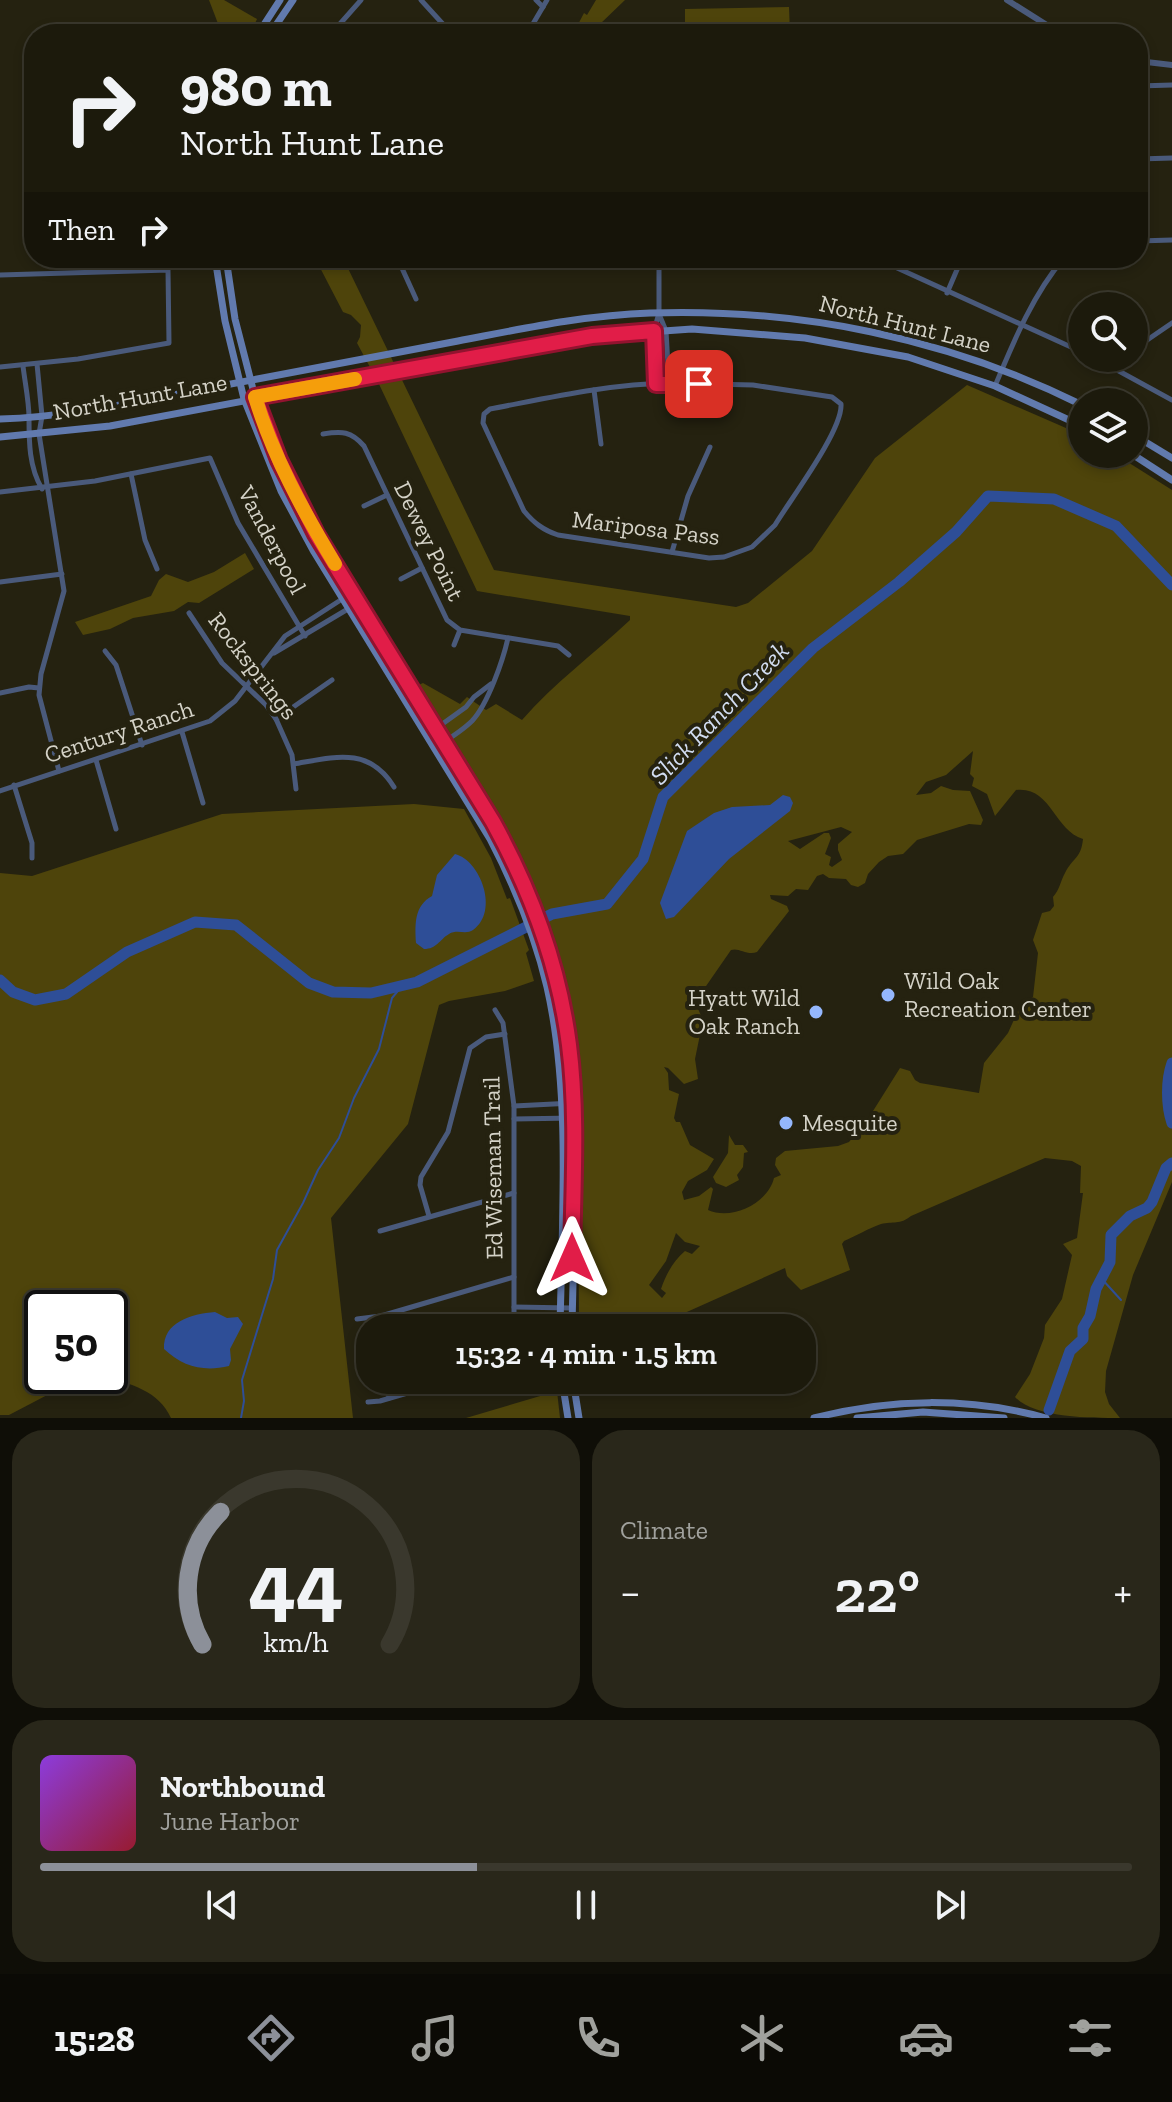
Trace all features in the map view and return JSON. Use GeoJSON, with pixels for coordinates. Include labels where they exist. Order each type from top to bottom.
{"type":"FeatureCollection","features":[{"type":"Feature","properties":{"kind":"main road"},"geometry":{"type":"LineString","coordinates":[[264,24],[280,0]]}},
{"type":"Feature","properties":{"kind":"main road"},"geometry":{"type":"LineString","coordinates":[[277,24],[293,0]]}},
{"type":"Feature","properties":{"kind":"main road"},"geometry":{"type":"LineString","coordinates":[[217,268],[239,383],[281,491],[490,839],[514,890],[536,951],[547,986],[558,1048],[561,1103],[560,1314]]}},
{"type":"Feature","properties":{"kind":"main road"},"geometry":{"type":"LineString","coordinates":[[227,268],[235,319],[250,381],[270,438],[297,498],[493,822],[525,887],[548,950],[565,1021],[573,1103],[572,1314]]}},
{"type":"Feature","properties":{"kind":"main road","name":"North Hunt Lane"},"geometry":{"type":"LineString","coordinates":[[0,419],[42,416],[239,383],[572,320],[659,313],[800,318],[915,342],[1002,369],[1068,399]]}},
{"type":"Feature","properties":{"kind":"main road","name":"North Hunt Lane"},"geometry":{"type":"LineString","coordinates":[[0,437],[110,426],[592,336],[654,331],[750,332],[860,346],[922,361],[995,386],[1068,420]]}},
{"type":"Feature","properties":{"kind":"main road"},"geometry":{"type":"LineString","coordinates":[[488,335],[492,354]]}},
{"type":"Feature","properties":{"kind":"main road"},"geometry":{"type":"LineString","coordinates":[[1148,443],[1172,458]]}},
{"type":"Feature","properties":{"kind":"main road"},"geometry":{"type":"LineString","coordinates":[[1154,468],[1164,453]]}},
{"type":"Feature","properties":{"kind":"main road"},"geometry":{"type":"LineString","coordinates":[[1148,464],[1172,480]]}},
{"type":"Feature","properties":{"kind":"main road"},"geometry":{"type":"LineString","coordinates":[[564,1394],[568,1418]]}},
{"type":"Feature","properties":{"kind":"main road"},"geometry":{"type":"LineString","coordinates":[[575,1394],[579,1418]]}},
{"type":"Feature","properties":{"kind":"main road"},"geometry":{"type":"LineString","coordinates":[[814,1418],[875,1406],[939,1402],[988,1406],[1046,1418]]}},
{"type":"Feature","properties":{"kind":"main road"},"geometry":{"type":"LineString","coordinates":[[857,1418],[923,1412],[1004,1418]]}},
{"type":"Feature","properties":{"kind":"street"},"geometry":{"type":"LineString","coordinates":[[340,24],[361,0]]}},
{"type":"Feature","properties":{"kind":"street"},"geometry":{"type":"LineString","coordinates":[[421,0],[443,24]]}},
{"type":"Feature","properties":{"kind":"street"},"geometry":{"type":"LineString","coordinates":[[536,0],[543,7]]}},
{"type":"Feature","properties":{"kind":"street"},"geometry":{"type":"LineString","coordinates":[[533,24],[547,0]]}},
{"type":"Feature","properties":{"kind":"street"},"geometry":{"type":"LineString","coordinates":[[1007,0],[1045,24]]}},
{"type":"Feature","properties":{"kind":"street"},"geometry":{"type":"LineString","coordinates":[[1148,62],[1172,65]]}},
{"type":"Feature","properties":{"kind":"street"},"geometry":{"type":"LineString","coordinates":[[1148,86],[1172,85]]}},
{"type":"Feature","properties":{"kind":"street"},"geometry":{"type":"LineString","coordinates":[[1148,159],[1172,158]]}},
{"type":"Feature","properties":{"kind":"street"},"geometry":{"type":"LineString","coordinates":[[1148,241],[1172,240]]}},
{"type":"Feature","properties":{"kind":"street"},"geometry":{"type":"LineString","coordinates":[[402,268],[416,299]]}},
{"type":"Feature","properties":{"kind":"street"},"geometry":{"type":"LineString","coordinates":[[656,384],[654,331],[659,313],[659,268]]}},
{"type":"Feature","properties":{"kind":"street"},"geometry":{"type":"LineString","coordinates":[[896,268],[1068,346]]}},
{"type":"Feature","properties":{"kind":"street"},"geometry":{"type":"LineString","coordinates":[[947,293],[958,268]]}},
{"type":"Feature","properties":{"kind":"street"},"geometry":{"type":"LineString","coordinates":[[995,386],[1023,325],[1055,268]]}},
{"type":"Feature","properties":{"kind":"street"},"geometry":{"type":"LineString","coordinates":[[0,275],[168,270],[169,343],[0,367]]}},
{"type":"Feature","properties":{"kind":"street"},"geometry":{"type":"LineString","coordinates":[[601,444],[594,390],[669,383],[666,331],[659,313]]}},
{"type":"Feature","properties":{"kind":"street"},"geometry":{"type":"LineString","coordinates":[[1148,339],[1172,323]]}},
{"type":"Feature","properties":{"kind":"street"},"geometry":{"type":"LineString","coordinates":[[655,362],[668,362]]}},
{"type":"Feature","properties":{"kind":"street"},"geometry":{"type":"LineString","coordinates":[[37,364],[44,487]]}},
{"type":"Feature","properties":{"kind":"street"},"geometry":{"type":"LineString","coordinates":[[23,366],[31,456],[35,475],[48,495],[62,574],[63,601],[39,688],[41,710],[59,771]]}},
{"type":"Feature","properties":{"kind":"street"},"geometry":{"type":"LineString","coordinates":[[1124,372],[1172,400]]}},
{"type":"Feature","properties":{"kind":"street","name":"Mariposa Pass"},"geometry":{"type":"LineString","coordinates":[[594,390],[490,409],[484,414],[483,423],[524,511],[541,528],[558,535],[709,558],[737,554],[764,537],[775,525],[831,435],[842,413],[841,404],[832,397],[753,385],[669,383]]}},
{"type":"Feature","properties":{"kind":"street"},"geometry":{"type":"LineString","coordinates":[[27,398],[40,396]]}},
{"type":"Feature","properties":{"kind":"street","name":"Dewey Point"},"geometry":{"type":"LineString","coordinates":[[323,434],[339,431],[356,437],[364,446],[447,620],[460,630],[558,646],[569,655]]}},
{"type":"Feature","properties":{"kind":"street"},"geometry":{"type":"LineString","coordinates":[[672,552],[688,496],[710,447]]}},
{"type":"Feature","properties":{"kind":"street"},"geometry":{"type":"LineString","coordinates":[[31,456],[43,454]]}},
{"type":"Feature","properties":{"kind":"street","name":"Vanderpool"},"geometry":{"type":"LineString","coordinates":[[131,474],[210,458],[238,523],[305,636]]}},
{"type":"Feature","properties":{"kind":"street"},"geometry":{"type":"LineString","coordinates":[[0,492],[131,474],[145,540],[157,569]]}},
{"type":"Feature","properties":{"kind":"street"},"geometry":{"type":"LineString","coordinates":[[364,506],[387,495]]}},
{"type":"Feature","properties":{"kind":"street"},"geometry":{"type":"LineString","coordinates":[[401,579],[422,568]]}},
{"type":"Feature","properties":{"kind":"street"},"geometry":{"type":"LineString","coordinates":[[0,582],[62,574]]}},
{"type":"Feature","properties":{"kind":"street","name":"Century Ranch"},"geometry":{"type":"LineString","coordinates":[[0,791],[201,726],[219,715],[247,687],[285,636],[353,592]]}},
{"type":"Feature","properties":{"kind":"street","name":"Century Ranch"},"geometry":{"type":"LineString","coordinates":[[270,656],[359,602]]}},
{"type":"Feature","properties":{"kind":"street"},"geometry":{"type":"LineString","coordinates":[[326,608],[332,619]]}},
{"type":"Feature","properties":{"kind":"street","name":"Rocksprings"},"geometry":{"type":"LineString","coordinates":[[189,613],[222,663],[276,719],[294,764],[296,789]]}},
{"type":"Feature","properties":{"kind":"street"},"geometry":{"type":"LineString","coordinates":[[454,645],[460,630]]}},
{"type":"Feature","properties":{"kind":"street"},"geometry":{"type":"LineString","coordinates":[[435,748],[476,717],[502,662],[508,638]]}},
{"type":"Feature","properties":{"kind":"street"},"geometry":{"type":"LineString","coordinates":[[105,651],[116,665],[142,745]]}},
{"type":"Feature","properties":{"kind":"street"},"geometry":{"type":"LineString","coordinates":[[276,719],[332,680]]}},
{"type":"Feature","properties":{"kind":"street"},"geometry":{"type":"LineString","coordinates":[[427,735],[466,707],[492,683]]}},
{"type":"Feature","properties":{"kind":"street"},"geometry":{"type":"LineString","coordinates":[[0,693],[39,688]]}},
{"type":"Feature","properties":{"kind":"street"},"geometry":{"type":"LineString","coordinates":[[466,707],[476,717]]}},
{"type":"Feature","properties":{"kind":"street"},"geometry":{"type":"LineString","coordinates":[[182,732],[203,803]]}},
{"type":"Feature","properties":{"kind":"street"},"geometry":{"type":"LineString","coordinates":[[294,764],[333,757],[357,758],[379,768],[394,787]]}},
{"type":"Feature","properties":{"kind":"street"},"geometry":{"type":"LineString","coordinates":[[96,760],[116,829]]}},
{"type":"Feature","properties":{"kind":"street"},"geometry":{"type":"LineString","coordinates":[[14,785],[32,843],[32,858]]}},
{"type":"Feature","properties":{"kind":"street","name":"Ed Wiseman Trail"},"geometry":{"type":"LineString","coordinates":[[495,1010],[503,1023],[514,1106],[514,1314]]}},
{"type":"Feature","properties":{"kind":"street"},"geometry":{"type":"LineString","coordinates":[[429,1216],[420,1185],[421,1177],[448,1132],[466,1056],[477,1041],[505,1034]]}},
{"type":"Feature","properties":{"kind":"street"},"geometry":{"type":"LineString","coordinates":[[514,1106],[573,1103]]}},
{"type":"Feature","properties":{"kind":"street"},"geometry":{"type":"LineString","coordinates":[[541,1104],[541,1118]]}},
{"type":"Feature","properties":{"kind":"street"},"geometry":{"type":"LineString","coordinates":[[514,1119],[573,1118]]}},
{"type":"Feature","properties":{"kind":"street"},"geometry":{"type":"LineString","coordinates":[[380,1231],[514,1193]]}},
{"type":"Feature","properties":{"kind":"street"},"geometry":{"type":"LineString","coordinates":[[388,1314],[514,1277]]}},
{"type":"Feature","properties":{"kind":"street"},"geometry":{"type":"LineString","coordinates":[[514,1307],[572,1308]]}},
{"type":"Feature","properties":{"kind":"street"},"geometry":{"type":"LineString","coordinates":[[540,1308],[540,1314]]}},
{"type":"Feature","properties":{"kind":"street"},"geometry":{"type":"LineString","coordinates":[[389,1394],[389,1398]]}},
{"type":"Feature","properties":{"kind":"street"},"geometry":{"type":"LineString","coordinates":[[368,1402],[403,1394]]}},
{"type":"Feature","properties":{"kind":"shaded area"},"geometry":{"type":"Polygon","coordinates":[[[209,0],[224,0],[257,19],[255,24],[218,24],[209,0]]]}},
{"type":"Feature","properties":{"kind":"shaded area"},"geometry":{"type":"Polygon","coordinates":[[[596,0],[625,0],[600,24],[578,24],[584,13],[587,15],[596,0]]]}},
{"type":"Feature","properties":{"kind":"shaded area"},"geometry":{"type":"Polygon","coordinates":[[[789,7],[790,24],[685,24],[685,9],[789,7]]]}},
{"type":"Feature","properties":{"kind":"shaded area"},"geometry":{"type":"Polygon","coordinates":[[[320,268],[348,268],[494,570],[736,607],[748,603],[812,551],[875,458],[967,385],[1068,429],[1068,468],[1137,468],[1172,490],[1172,1182],[1133,1275],[1106,1371],[1105,1392],[1109,1404],[1120,1418],[1049,1413],[1024,1404],[1015,1397],[1030,1374],[1044,1338],[1045,1325],[1062,1299],[1072,1255],[1063,1244],[1077,1238],[1083,1193],[1080,1193],[1081,1166],[1072,1161],[1045,1158],[903,1221],[881,1224],[867,1230],[842,1244],[850,1270],[801,1290],[787,1276],[785,1268],[682,1314],[579,1314],[576,1094],[569,1023],[556,953],[533,888],[504,828],[416,686],[423,683],[460,704],[467,697],[486,710],[496,704],[522,720],[630,620],[630,616],[477,591],[357,343],[361,325],[343,312],[320,268]],[[973,751],[946,775],[926,782],[916,795],[931,793],[941,786],[970,791],[983,820],[981,825],[969,824],[917,840],[903,854],[888,856],[879,862],[868,874],[865,883],[858,887],[846,879],[829,878],[823,874],[817,876],[808,890],[796,889],[788,896],[770,895],[771,899],[787,906],[789,911],[757,952],[731,950],[695,1002],[703,1020],[695,1059],[698,1079],[684,1084],[664,1067],[668,1073],[669,1090],[679,1094],[674,1118],[676,1122],[680,1122],[690,1145],[714,1159],[707,1170],[688,1181],[682,1192],[684,1200],[699,1196],[711,1187],[708,1210],[728,1213],[748,1208],[765,1195],[774,1178],[781,1175],[775,1165],[776,1158],[785,1151],[838,1146],[849,1142],[868,1119],[900,1068],[910,1071],[920,1083],[979,1093],[984,1063],[1008,1033],[1022,1002],[1033,997],[1038,953],[1033,940],[1042,913],[1054,906],[1053,897],[1079,854],[1083,839],[1065,827],[1045,801],[1028,791],[1016,790],[995,816],[987,794],[972,786],[974,778],[970,774],[973,751]],[[841,827],[788,841],[800,849],[824,833],[829,833],[831,838],[825,854],[831,857],[829,865],[832,867],[842,860],[838,844],[852,832],[841,827]],[[676,1233],[666,1261],[649,1285],[662,1298],[666,1293],[661,1289],[674,1263],[685,1251],[692,1254],[700,1246],[685,1242],[676,1233]]]}},
{"type":"Feature","properties":{"kind":"shaded area"},"geometry":{"type":"Polygon","coordinates":[[[245,553],[254,569],[199,603],[188,602],[174,611],[133,618],[110,629],[83,635],[75,622],[151,596],[159,580],[166,574],[188,582],[214,572],[245,553]]]}},
{"type":"Feature","properties":{"kind":"shaded area"},"geometry":{"type":"Polygon","coordinates":[[[414,804],[464,809],[491,858],[507,899],[510,898],[529,950],[526,953],[534,981],[505,991],[439,1005],[408,1124],[331,1218],[353,1418],[171,1418],[159,1401],[128,1384],[128,1290],[24,1290],[24,1394],[49,1394],[9,1415],[0,1415],[0,873],[32,876],[222,814],[414,804]]]}},
{"type":"Feature","properties":{"kind":"shaded area"},"geometry":{"type":"Polygon","coordinates":[[[729,1135],[735,1145],[743,1145],[748,1152],[744,1153],[743,1167],[737,1175],[739,1180],[726,1187],[716,1183],[713,1177],[728,1153],[729,1135]]]}},
{"type":"Feature","properties":{"kind":"shaded area"},"geometry":{"type":"Polygon","coordinates":[[[547,1394],[557,1394],[560,1418],[466,1418],[547,1394]]]}},
{"type":"Feature","properties":{"kind":"water"},"geometry":{"type":"Polygon","coordinates":[[[783,795],[790,797],[793,803],[790,811],[729,859],[674,917],[666,919],[660,903],[687,831],[714,813],[732,807],[770,805],[783,795]]]}},
{"type":"Feature","properties":{"kind":"water"},"geometry":{"type":"Polygon","coordinates":[[[455,854],[464,858],[479,876],[484,887],[485,911],[481,922],[473,930],[452,933],[435,946],[424,949],[416,943],[419,910],[432,896],[437,875],[455,854]]]}},
{"type":"Feature","properties":{"kind":"water"},"geometry":{"type":"Polygon","coordinates":[[[215,1312],[227,1318],[238,1317],[243,1324],[230,1349],[229,1366],[194,1366],[164,1349],[168,1332],[173,1326],[188,1317],[215,1312]]]}},
{"type":"Feature","properties":{"kind":"waterway","name":"Slick Ranch Creek"},"geometry":{"type":"LineString","coordinates":[[0,980],[13,992],[35,1000],[66,994],[127,952],[195,922],[236,925],[309,983],[333,992],[371,993],[417,982],[552,914],[607,904],[643,859],[663,797],[813,648],[899,582],[956,532],[988,496],[1054,499],[1116,526],[1172,585]]}},
{"type":"Feature","properties":{"kind":"waterway"},"geometry":{"type":"LineString","coordinates":[[241,1418],[244,1401],[242,1380],[273,1279],[277,1250],[318,1170],[339,1138],[354,1098],[379,1049],[392,998],[402,986]]}},
{"type":"Feature","properties":{"kind":"waterway"},"geometry":{"type":"LineString","coordinates":[[1172,1063],[1168,1093],[1172,1123]]}},
{"type":"Feature","properties":{"kind":"waterway"},"geometry":{"type":"LineString","coordinates":[[1049,1410],[1070,1351],[1083,1339],[1083,1328],[1090,1316],[1096,1289],[1110,1262],[1111,1235],[1130,1216],[1147,1208],[1166,1168],[1172,1163]]}},
{"type":"Feature","properties":{"kind":"waterway"},"geometry":{"type":"LineString","coordinates":[[1101,1278],[1121,1300]]}},
{"type":"Feature","properties":{"kind":"slow traffic"},"geometry":{"type":"LineString","coordinates":[[335,564],[297,498],[255,397],[355,379]]}},
{"type":"Feature","properties":{"kind":"place","name":"Wild Oak Recreation Center"},"geometry":{"type":"Point","coordinates":[888,995]}},
{"type":"Feature","properties":{"kind":"place","name":"Hyatt Wild Oak Ranch"},"geometry":{"type":"Point","coordinates":[816,1012]}},
{"type":"Feature","properties":{"kind":"place","name":"Mesquite"},"geometry":{"type":"Point","coordinates":[786,1123]}},
{"type":"Feature","properties":{"kind":"route"},"geometry":{"type":"LineString","coordinates":[[572,1258],[573,1103],[569,1045],[555,974],[541,928],[516,866],[493,822],[316,534],[270,438],[255,397],[592,336],[654,331],[656,384],[699,384]]}}]}
